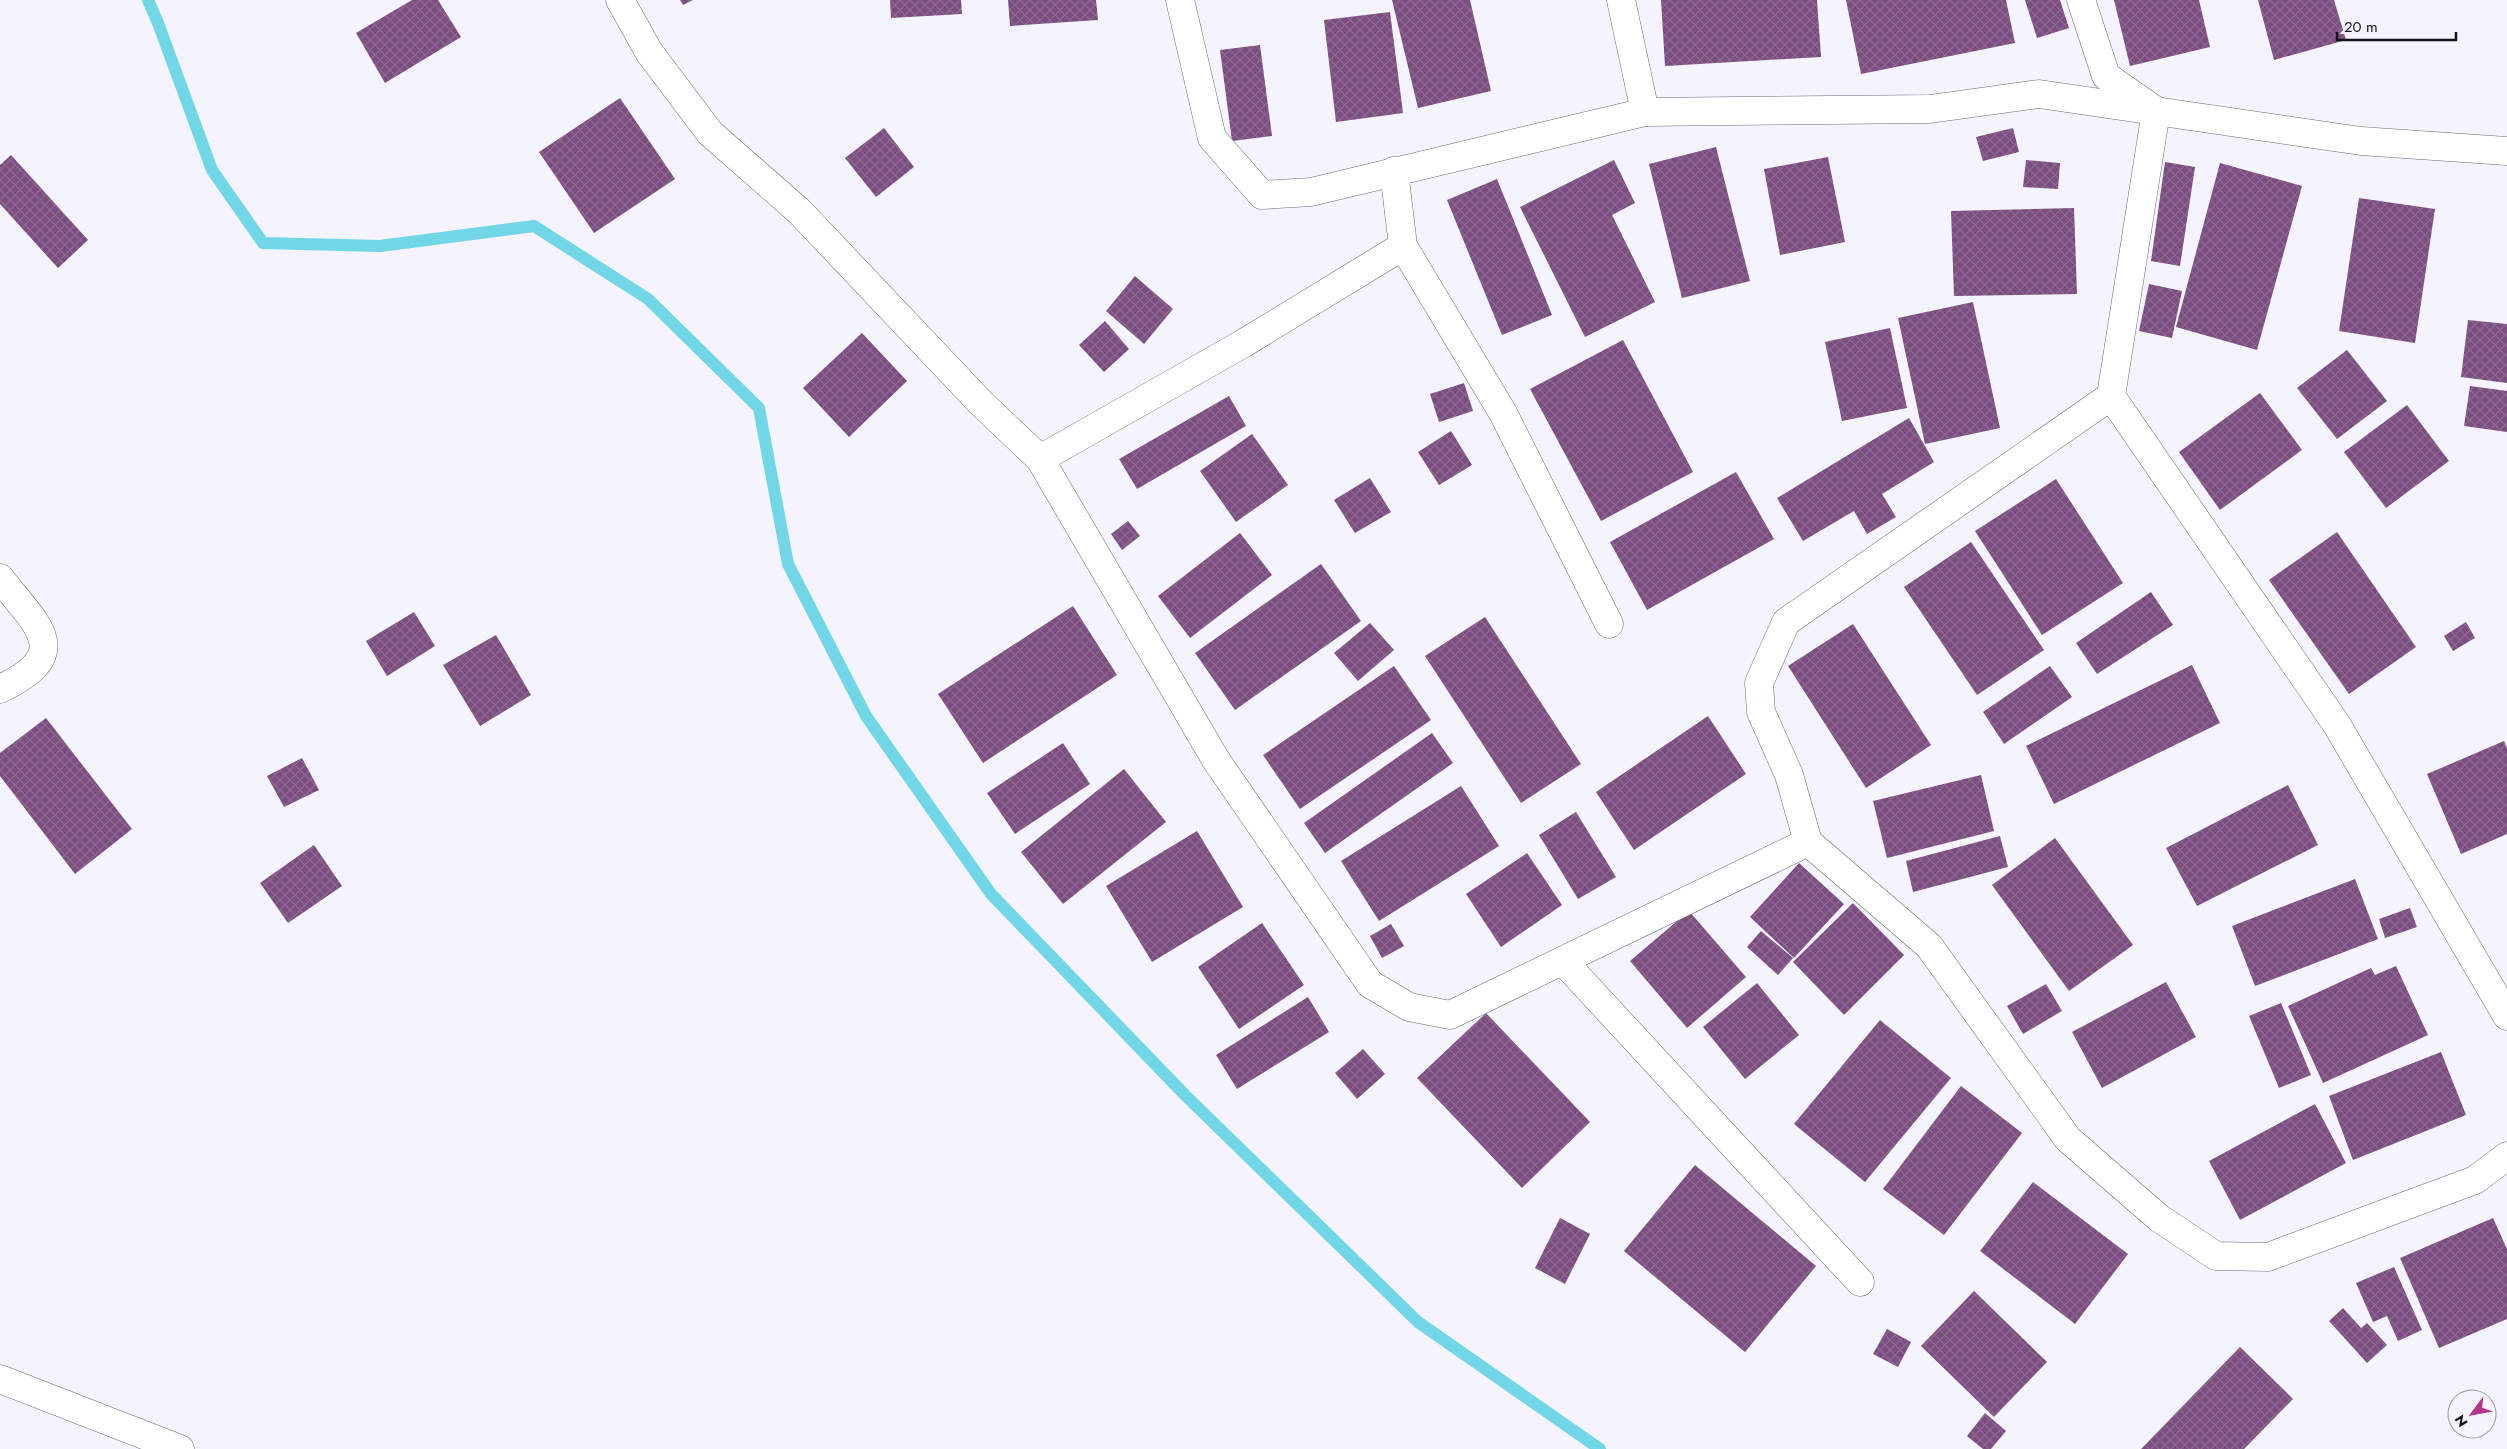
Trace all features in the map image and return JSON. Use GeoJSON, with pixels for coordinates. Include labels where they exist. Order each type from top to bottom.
{"type":"FeatureCollection","features":[{"type":"Feature","properties":{"kind":"street"},"geometry":{"type":"LineString","coordinates":[[620,0],[649,52],[710,133],[799,211],[981,403],[1040,459],[1216,760],[1370,984],[1409,1007],[1450,1015],[1808,842]]}},
{"type":"Feature","properties":{"kind":"street"},"geometry":{"type":"LineString","coordinates":[[1180,0],[1212,138],[1262,195],[1311,192],[1645,112],[1930,110],[2039,94],[2361,141],[2507,151]]}},
{"type":"Feature","properties":{"kind":"street"},"geometry":{"type":"LineString","coordinates":[[1621,0],[1645,112]]}},
{"type":"Feature","properties":{"kind":"street"},"geometry":{"type":"LineString","coordinates":[[2081,0],[2106,76],[2156,110]]}},
{"type":"Feature","properties":{"kind":"street"},"geometry":{"type":"LineString","coordinates":[[2156,110],[2111,396],[2337,725],[2507,1016]]}},
{"type":"Feature","properties":{"kind":"street"},"geometry":{"type":"LineString","coordinates":[[1394,171],[1403,246],[1503,413],[1609,624]]}},
{"type":"Feature","properties":{"kind":"street"},"geometry":{"type":"LineString","coordinates":[[1040,459],[1244,343],[1403,246]]}},
{"type":"Feature","properties":{"kind":"street"},"geometry":{"type":"LineString","coordinates":[[2111,396],[1786,622],[1759,684],[1761,712],[1789,775],[1808,842],[1928,946],[2068,1139],[2159,1218],[2216,1256],[2268,1257],[2475,1180],[2507,1156]]}},
{"type":"Feature","properties":{"kind":"street"},"geometry":{"type":"LineString","coordinates":[[0,578],[34,622],[45,640],[42,656],[33,669],[21,679],[0,689]]}},
{"type":"Feature","properties":{"kind":"street"},"geometry":{"type":"LineString","coordinates":[[1563,961],[1860,1282]]}},
{"type":"Feature","properties":{"kind":"street"},"geometry":{"type":"LineString","coordinates":[[0,1379],[180,1449]]}},
{"type":"Feature","properties":{"kind":"building"},"geometry":{"type":"Polygon","coordinates":[[[412,0],[438,0],[461,37],[385,83],[356,33],[412,0]]]}},
{"type":"Feature","properties":{"kind":"building"},"geometry":{"type":"Polygon","coordinates":[[[680,0],[693,0],[683,5],[680,0]]]}},
{"type":"Feature","properties":{"kind":"building"},"geometry":{"type":"Polygon","coordinates":[[[890,0],[961,0],[962,14],[891,18],[890,0]]]}},
{"type":"Feature","properties":{"kind":"building"},"geometry":{"type":"Polygon","coordinates":[[[1008,0],[1096,0],[1098,20],[1010,26],[1008,0]]]}},
{"type":"Feature","properties":{"kind":"building"},"geometry":{"type":"Polygon","coordinates":[[[1392,0],[1470,0],[1491,91],[1418,108],[1392,0]]]}},
{"type":"Feature","properties":{"kind":"building"},"geometry":{"type":"Polygon","coordinates":[[[1661,0],[1817,0],[1821,57],[1665,66],[1661,0]]]}},
{"type":"Feature","properties":{"kind":"building"},"geometry":{"type":"Polygon","coordinates":[[[1846,0],[2006,0],[2015,43],[1861,74],[1846,0]]]}},
{"type":"Feature","properties":{"kind":"building"},"geometry":{"type":"Polygon","coordinates":[[[2025,0],[2060,0],[2069,28],[2037,38],[2025,0]]]}},
{"type":"Feature","properties":{"kind":"building"},"geometry":{"type":"Polygon","coordinates":[[[2114,0],[2199,0],[2210,47],[2130,66],[2114,0]]]}},
{"type":"Feature","properties":{"kind":"building"},"geometry":{"type":"Polygon","coordinates":[[[2258,0],[2334,0],[2346,40],[2274,60],[2258,0]]]}},
{"type":"Feature","properties":{"kind":"building"},"geometry":{"type":"Polygon","coordinates":[[[1390,12],[1403,113],[1336,122],[1324,20],[1390,12]]]}},
{"type":"Feature","properties":{"kind":"building"},"geometry":{"type":"Polygon","coordinates":[[[1260,45],[1272,136],[1232,141],[1220,50],[1260,45]]]}},
{"type":"Feature","properties":{"kind":"building"},"geometry":{"type":"Polygon","coordinates":[[[620,98],[675,179],[594,233],[539,152],[620,98]]]}},
{"type":"Feature","properties":{"kind":"building"},"geometry":{"type":"Polygon","coordinates":[[[884,128],[914,167],[876,197],[845,158],[884,128]]]}},
{"type":"Feature","properties":{"kind":"building"},"geometry":{"type":"Polygon","coordinates":[[[2013,128],[2019,152],[1983,161],[1976,137],[2013,128]]]}},
{"type":"Feature","properties":{"kind":"building"},"geometry":{"type":"Polygon","coordinates":[[[1716,147],[1750,281],[1682,298],[1649,164],[1716,147]]]}},
{"type":"Feature","properties":{"kind":"building"},"geometry":{"type":"Polygon","coordinates":[[[11,155],[88,240],[58,268],[0,204],[0,165],[11,155]]]}},
{"type":"Feature","properties":{"kind":"building"},"geometry":{"type":"Polygon","coordinates":[[[1828,157],[1845,242],[1780,255],[1764,169],[1828,157]]]}},
{"type":"Feature","properties":{"kind":"building"},"geometry":{"type":"Polygon","coordinates":[[[1614,160],[1635,203],[1612,215],[1655,302],[1585,337],[1520,207],[1614,160]]]}},
{"type":"Feature","properties":{"kind":"building"},"geometry":{"type":"Polygon","coordinates":[[[2026,160],[2060,163],[2058,189],[2023,187],[2026,160]]]}},
{"type":"Feature","properties":{"kind":"building"},"geometry":{"type":"Polygon","coordinates":[[[2165,162],[2195,167],[2180,266],[2151,261],[2165,162]]]}},
{"type":"Feature","properties":{"kind":"building"},"geometry":{"type":"Polygon","coordinates":[[[2220,163],[2302,186],[2257,350],[2176,327],[2220,163]]]}},
{"type":"Feature","properties":{"kind":"building"},"geometry":{"type":"Polygon","coordinates":[[[1497,179],[1552,315],[1502,335],[1447,200],[1497,179]]]}},
{"type":"Feature","properties":{"kind":"building"},"geometry":{"type":"Polygon","coordinates":[[[2359,198],[2435,209],[2415,343],[2339,331],[2359,198]]]}},
{"type":"Feature","properties":{"kind":"building"},"geometry":{"type":"Polygon","coordinates":[[[2074,208],[2077,294],[1954,296],[1951,211],[2074,208]]]}},
{"type":"Feature","properties":{"kind":"building"},"geometry":{"type":"Polygon","coordinates":[[[1135,276],[1173,309],[1144,344],[1106,311],[1135,276]]]}},
{"type":"Feature","properties":{"kind":"building"},"geometry":{"type":"Polygon","coordinates":[[[2149,284],[2182,291],[2172,338],[2139,331],[2149,284]]]}},
{"type":"Feature","properties":{"kind":"building"},"geometry":{"type":"Polygon","coordinates":[[[1973,302],[2000,428],[1925,444],[1898,318],[1973,302]]]}},
{"type":"Feature","properties":{"kind":"building"},"geometry":{"type":"Polygon","coordinates":[[[2468,320],[2507,324],[2507,383],[2461,377],[2468,320]]]}},
{"type":"Feature","properties":{"kind":"building"},"geometry":{"type":"Polygon","coordinates":[[[1105,321],[1129,349],[1104,372],[1079,345],[1105,321]]]}},
{"type":"Feature","properties":{"kind":"building"},"geometry":{"type":"Polygon","coordinates":[[[1890,328],[1907,408],[1842,421],[1825,342],[1890,328]]]}},
{"type":"Feature","properties":{"kind":"building"},"geometry":{"type":"Polygon","coordinates":[[[862,333],[907,381],[849,437],[803,388],[862,333]]]}},
{"type":"Feature","properties":{"kind":"building"},"geometry":{"type":"Polygon","coordinates":[[[1623,340],[1693,472],[1601,521],[1530,389],[1623,340]]]}},
{"type":"Feature","properties":{"kind":"building"},"geometry":{"type":"Polygon","coordinates":[[[2347,350],[2387,401],[2337,439],[2297,388],[2347,350]]]}},
{"type":"Feature","properties":{"kind":"building"},"geometry":{"type":"Polygon","coordinates":[[[1464,383],[1473,411],[1439,422],[1430,394],[1464,383]]]}},
{"type":"Feature","properties":{"kind":"building"},"geometry":{"type":"Polygon","coordinates":[[[2470,386],[2507,391],[2507,432],[2464,426],[2470,386]]]}},
{"type":"Feature","properties":{"kind":"building"},"geometry":{"type":"Polygon","coordinates":[[[2260,393],[2302,450],[2220,510],[2179,452],[2260,393]]]}},
{"type":"Feature","properties":{"kind":"building"},"geometry":{"type":"Polygon","coordinates":[[[1229,396],[1246,426],[1137,489],[1119,459],[1229,396]]]}},
{"type":"Feature","properties":{"kind":"building"},"geometry":{"type":"Polygon","coordinates":[[[2407,405],[2449,461],[2386,508],[2344,452],[2407,405]]]}},
{"type":"Feature","properties":{"kind":"building"},"geometry":{"type":"Polygon","coordinates":[[[1909,418],[1934,462],[1882,494],[1896,517],[1867,534],[1854,511],[1803,541],[1777,498],[1909,418]]]}},
{"type":"Feature","properties":{"kind":"building"},"geometry":{"type":"Polygon","coordinates":[[[1451,431],[1472,465],[1439,485],[1418,452],[1451,431]]]}},
{"type":"Feature","properties":{"kind":"building"},"geometry":{"type":"Polygon","coordinates":[[[1252,434],[1288,485],[1236,522],[1200,471],[1252,434]]]}},
{"type":"Feature","properties":{"kind":"building"},"geometry":{"type":"Polygon","coordinates":[[[1736,472],[1774,539],[1647,610],[1610,542],[1736,472]]]}},
{"type":"Feature","properties":{"kind":"building"},"geometry":{"type":"Polygon","coordinates":[[[1370,478],[1391,512],[1355,533],[1334,500],[1370,478]]]}},
{"type":"Feature","properties":{"kind":"building"},"geometry":{"type":"Polygon","coordinates":[[[2056,479],[2123,583],[2042,635],[1975,531],[2056,479]]]}},
{"type":"Feature","properties":{"kind":"building"},"geometry":{"type":"Polygon","coordinates":[[[1128,521],[1140,536],[1122,550],[1111,534],[1128,521]]]}},
{"type":"Feature","properties":{"kind":"building"},"geometry":{"type":"Polygon","coordinates":[[[2337,532],[2416,647],[2349,694],[2269,580],[2337,532]]]}},
{"type":"Feature","properties":{"kind":"building"},"geometry":{"type":"Polygon","coordinates":[[[1240,533],[1272,575],[1190,638],[1158,596],[1240,533]]]}},
{"type":"Feature","properties":{"kind":"building"},"geometry":{"type":"Polygon","coordinates":[[[1971,542],[2044,650],[1977,695],[1904,587],[1971,542]]]}},
{"type":"Feature","properties":{"kind":"building"},"geometry":{"type":"Polygon","coordinates":[[[1321,564],[1361,621],[1235,710],[1195,653],[1321,564]]]}},
{"type":"Feature","properties":{"kind":"building"},"geometry":{"type":"Polygon","coordinates":[[[2151,592],[2173,625],[2097,674],[2076,643],[2151,592]]]}},
{"type":"Feature","properties":{"kind":"building"},"geometry":{"type":"Polygon","coordinates":[[[1073,606],[1117,675],[983,763],[938,694],[1073,606]]]}},
{"type":"Feature","properties":{"kind":"building"},"geometry":{"type":"Polygon","coordinates":[[[414,612],[435,646],[387,676],[366,641],[414,612]]]}},
{"type":"Feature","properties":{"kind":"building"},"geometry":{"type":"Polygon","coordinates":[[[1485,617],[1581,764],[1521,803],[1425,656],[1485,617]]]}},
{"type":"Feature","properties":{"kind":"building"},"geometry":{"type":"Polygon","coordinates":[[[2466,622],[2475,638],[2453,651],[2444,636],[2466,622]]]}},
{"type":"Feature","properties":{"kind":"building"},"geometry":{"type":"Polygon","coordinates":[[[1370,623],[1394,650],[1358,681],[1334,653],[1370,623]]]}},
{"type":"Feature","properties":{"kind":"building"},"geometry":{"type":"Polygon","coordinates":[[[1853,624],[1931,745],[1866,788],[1788,666],[1853,624]]]}},
{"type":"Feature","properties":{"kind":"building"},"geometry":{"type":"Polygon","coordinates":[[[496,635],[531,695],[480,726],[443,665],[496,635]]]}},
{"type":"Feature","properties":{"kind":"building"},"geometry":{"type":"Polygon","coordinates":[[[2192,665],[2220,723],[2054,804],[2026,746],[2192,665]]]}},
{"type":"Feature","properties":{"kind":"building"},"geometry":{"type":"Polygon","coordinates":[[[1394,666],[1431,720],[1300,809],[1263,755],[1394,666]]]}},
{"type":"Feature","properties":{"kind":"building"},"geometry":{"type":"Polygon","coordinates":[[[2050,666],[2072,697],[2004,744],[1983,712],[2050,666]]]}},
{"type":"Feature","properties":{"kind":"building"},"geometry":{"type":"Polygon","coordinates":[[[1708,716],[1746,774],[1634,850],[1596,792],[1708,716]]]}},
{"type":"Feature","properties":{"kind":"building"},"geometry":{"type":"Polygon","coordinates":[[[46,718],[132,829],[75,874],[0,776],[0,753],[46,718]]]}},
{"type":"Feature","properties":{"kind":"building"},"geometry":{"type":"Polygon","coordinates":[[[1432,733],[1453,763],[1325,853],[1304,823],[1432,733]]]}},
{"type":"Feature","properties":{"kind":"building"},"geometry":{"type":"Polygon","coordinates":[[[2504,741],[2507,748],[2507,834],[2461,854],[2427,774],[2504,741]]]}},
{"type":"Feature","properties":{"kind":"building"},"geometry":{"type":"Polygon","coordinates":[[[1063,743],[1090,784],[1015,834],[987,793],[1063,743]]]}},
{"type":"Feature","properties":{"kind":"building"},"geometry":{"type":"Polygon","coordinates":[[[302,758],[319,790],[284,807],[267,776],[302,758]]]}},
{"type":"Feature","properties":{"kind":"building"},"geometry":{"type":"Polygon","coordinates":[[[1124,769],[1166,822],[1063,904],[1021,852],[1124,769]]]}},
{"type":"Feature","properties":{"kind":"building"},"geometry":{"type":"Polygon","coordinates":[[[1981,775],[1994,831],[1887,858],[1873,801],[1981,775]]]}},
{"type":"Feature","properties":{"kind":"building"},"geometry":{"type":"Polygon","coordinates":[[[2288,785],[2318,845],[2197,906],[2166,848],[2288,785]]]}},
{"type":"Feature","properties":{"kind":"building"},"geometry":{"type":"Polygon","coordinates":[[[1461,786],[1499,846],[1379,921],[1341,861],[1461,786]]]}},
{"type":"Feature","properties":{"kind":"building"},"geometry":{"type":"Polygon","coordinates":[[[1576,812],[1616,877],[1578,899],[1539,835],[1576,812]]]}},
{"type":"Feature","properties":{"kind":"building"},"geometry":{"type":"Polygon","coordinates":[[[1197,831],[1243,907],[1152,962],[1106,886],[1197,831]]]}},
{"type":"Feature","properties":{"kind":"building"},"geometry":{"type":"Polygon","coordinates":[[[2000,836],[2008,867],[1913,892],[1906,861],[2000,836]]]}},
{"type":"Feature","properties":{"kind":"building"},"geometry":{"type":"Polygon","coordinates":[[[2055,838],[2133,945],[2069,991],[1992,885],[2055,838]]]}},
{"type":"Feature","properties":{"kind":"building"},"geometry":{"type":"Polygon","coordinates":[[[314,845],[342,886],[288,923],[260,883],[314,845]]]}},
{"type":"Feature","properties":{"kind":"building"},"geometry":{"type":"Polygon","coordinates":[[[1527,853],[1562,905],[1501,947],[1466,894],[1527,853]]]}},
{"type":"Feature","properties":{"kind":"building"},"geometry":{"type":"Polygon","coordinates":[[[1799,863],[1844,904],[1794,958],[1750,917],[1799,863]]]}},
{"type":"Feature","properties":{"kind":"building"},"geometry":{"type":"Polygon","coordinates":[[[2355,879],[2378,939],[2255,986],[2232,926],[2355,879]]]}},
{"type":"Feature","properties":{"kind":"building"},"geometry":{"type":"Polygon","coordinates":[[[1853,903],[1904,955],[1844,1015],[1793,962],[1853,903]]]}},
{"type":"Feature","properties":{"kind":"building"},"geometry":{"type":"Polygon","coordinates":[[[2410,908],[2417,927],[2385,938],[2379,919],[2410,908]]]}},
{"type":"Feature","properties":{"kind":"building"},"geometry":{"type":"Polygon","coordinates":[[[1689,911],[1746,977],[1687,1028],[1630,961],[1689,911]]]}},
{"type":"Feature","properties":{"kind":"building"},"geometry":{"type":"Polygon","coordinates":[[[1262,923],[1304,985],[1239,1029],[1198,967],[1262,923]]]}},
{"type":"Feature","properties":{"kind":"building"},"geometry":{"type":"Polygon","coordinates":[[[1391,924],[1404,946],[1382,958],[1370,936],[1391,924]]]}},
{"type":"Feature","properties":{"kind":"building"},"geometry":{"type":"Polygon","coordinates":[[[1761,931],[1793,958],[1778,975],[1747,947],[1761,931]]]}},
{"type":"Feature","properties":{"kind":"building"},"geometry":{"type":"Polygon","coordinates":[[[2396,966],[2428,1035],[2323,1083],[2288,1006],[2371,968],[2375,975],[2396,966]]]}},
{"type":"Feature","properties":{"kind":"building"},"geometry":{"type":"Polygon","coordinates":[[[2166,982],[2196,1037],[2102,1088],[2072,1032],[2166,982]]]}},
{"type":"Feature","properties":{"kind":"building"},"geometry":{"type":"Polygon","coordinates":[[[1757,983],[1799,1035],[1745,1079],[1703,1027],[1757,983]]]}},
{"type":"Feature","properties":{"kind":"building"},"geometry":{"type":"Polygon","coordinates":[[[2046,984],[2062,1011],[2023,1034],[2007,1006],[2046,984]]]}},
{"type":"Feature","properties":{"kind":"building"},"geometry":{"type":"Polygon","coordinates":[[[1308,997],[1329,1032],[1237,1089],[1216,1055],[1308,997]]]}},
{"type":"Feature","properties":{"kind":"building"},"geometry":{"type":"Polygon","coordinates":[[[2281,1003],[2311,1075],[2279,1088],[2249,1016],[2281,1003]]]}},
{"type":"Feature","properties":{"kind":"building"},"geometry":{"type":"Polygon","coordinates":[[[1486,1013],[1590,1122],[1522,1188],[1417,1078],[1486,1013]]]}},
{"type":"Feature","properties":{"kind":"building"},"geometry":{"type":"Polygon","coordinates":[[[1880,1020],[1951,1078],[1865,1182],[1794,1124],[1880,1020]]]}},
{"type":"Feature","properties":{"kind":"building"},"geometry":{"type":"Polygon","coordinates":[[[1363,1049],[1385,1074],[1357,1099],[1335,1073],[1363,1049]]]}},
{"type":"Feature","properties":{"kind":"building"},"geometry":{"type":"Polygon","coordinates":[[[2441,1052],[2466,1115],[2353,1160],[2329,1096],[2441,1052]]]}},
{"type":"Feature","properties":{"kind":"building"},"geometry":{"type":"Polygon","coordinates":[[[1961,1086],[2022,1133],[1944,1235],[1883,1189],[1961,1086]]]}},
{"type":"Feature","properties":{"kind":"building"},"geometry":{"type":"Polygon","coordinates":[[[2315,1104],[2346,1163],[2240,1220],[2209,1161],[2315,1104]]]}},
{"type":"Feature","properties":{"kind":"building"},"geometry":{"type":"Polygon","coordinates":[[[1695,1165],[1816,1266],[1745,1352],[1624,1251],[1695,1165]]]}},
{"type":"Feature","properties":{"kind":"building"},"geometry":{"type":"Polygon","coordinates":[[[2033,1182],[2128,1254],[2075,1324],[1980,1251],[2033,1182]]]}},
{"type":"Feature","properties":{"kind":"building"},"geometry":{"type":"Polygon","coordinates":[[[1560,1218],[1590,1234],[1565,1284],[1535,1268],[1560,1218]]]}},
{"type":"Feature","properties":{"kind":"building"},"geometry":{"type":"Polygon","coordinates":[[[2493,1218],[2507,1249],[2507,1319],[2439,1348],[2400,1258],[2493,1218]]]}},
{"type":"Feature","properties":{"kind":"building"},"geometry":{"type":"Polygon","coordinates":[[[2394,1267],[2422,1330],[2398,1341],[2387,1316],[2373,1322],[2356,1283],[2394,1267]]]}},
{"type":"Feature","properties":{"kind":"building"},"geometry":{"type":"Polygon","coordinates":[[[1974,1291],[2047,1362],[1994,1417],[1921,1346],[1974,1291]]]}},
{"type":"Feature","properties":{"kind":"building"},"geometry":{"type":"Polygon","coordinates":[[[2343,1308],[2361,1328],[2367,1323],[2387,1345],[2367,1363],[2329,1321],[2343,1308]]]}},
{"type":"Feature","properties":{"kind":"building"},"geometry":{"type":"Polygon","coordinates":[[[1887,1329],[1911,1342],[1898,1367],[1873,1354],[1887,1329]]]}},
{"type":"Feature","properties":{"kind":"building"},"geometry":{"type":"Polygon","coordinates":[[[2240,1347],[2293,1399],[2244,1449],[2141,1449],[2240,1347]]]}},
{"type":"Feature","properties":{"kind":"building"},"geometry":{"type":"Polygon","coordinates":[[[1985,1413],[2006,1431],[1991,1449],[1983,1449],[1967,1436],[1985,1413]]]}},
{"type":"Feature","properties":{"kind":"waterway"},"geometry":{"type":"LineString","coordinates":[[148,0],[212,170],[263,243],[380,246],[534,226],[648,299],[759,408],[788,564],[866,716],[991,894],[1185,1095],[1418,1322],[1600,1449]]}}]}
